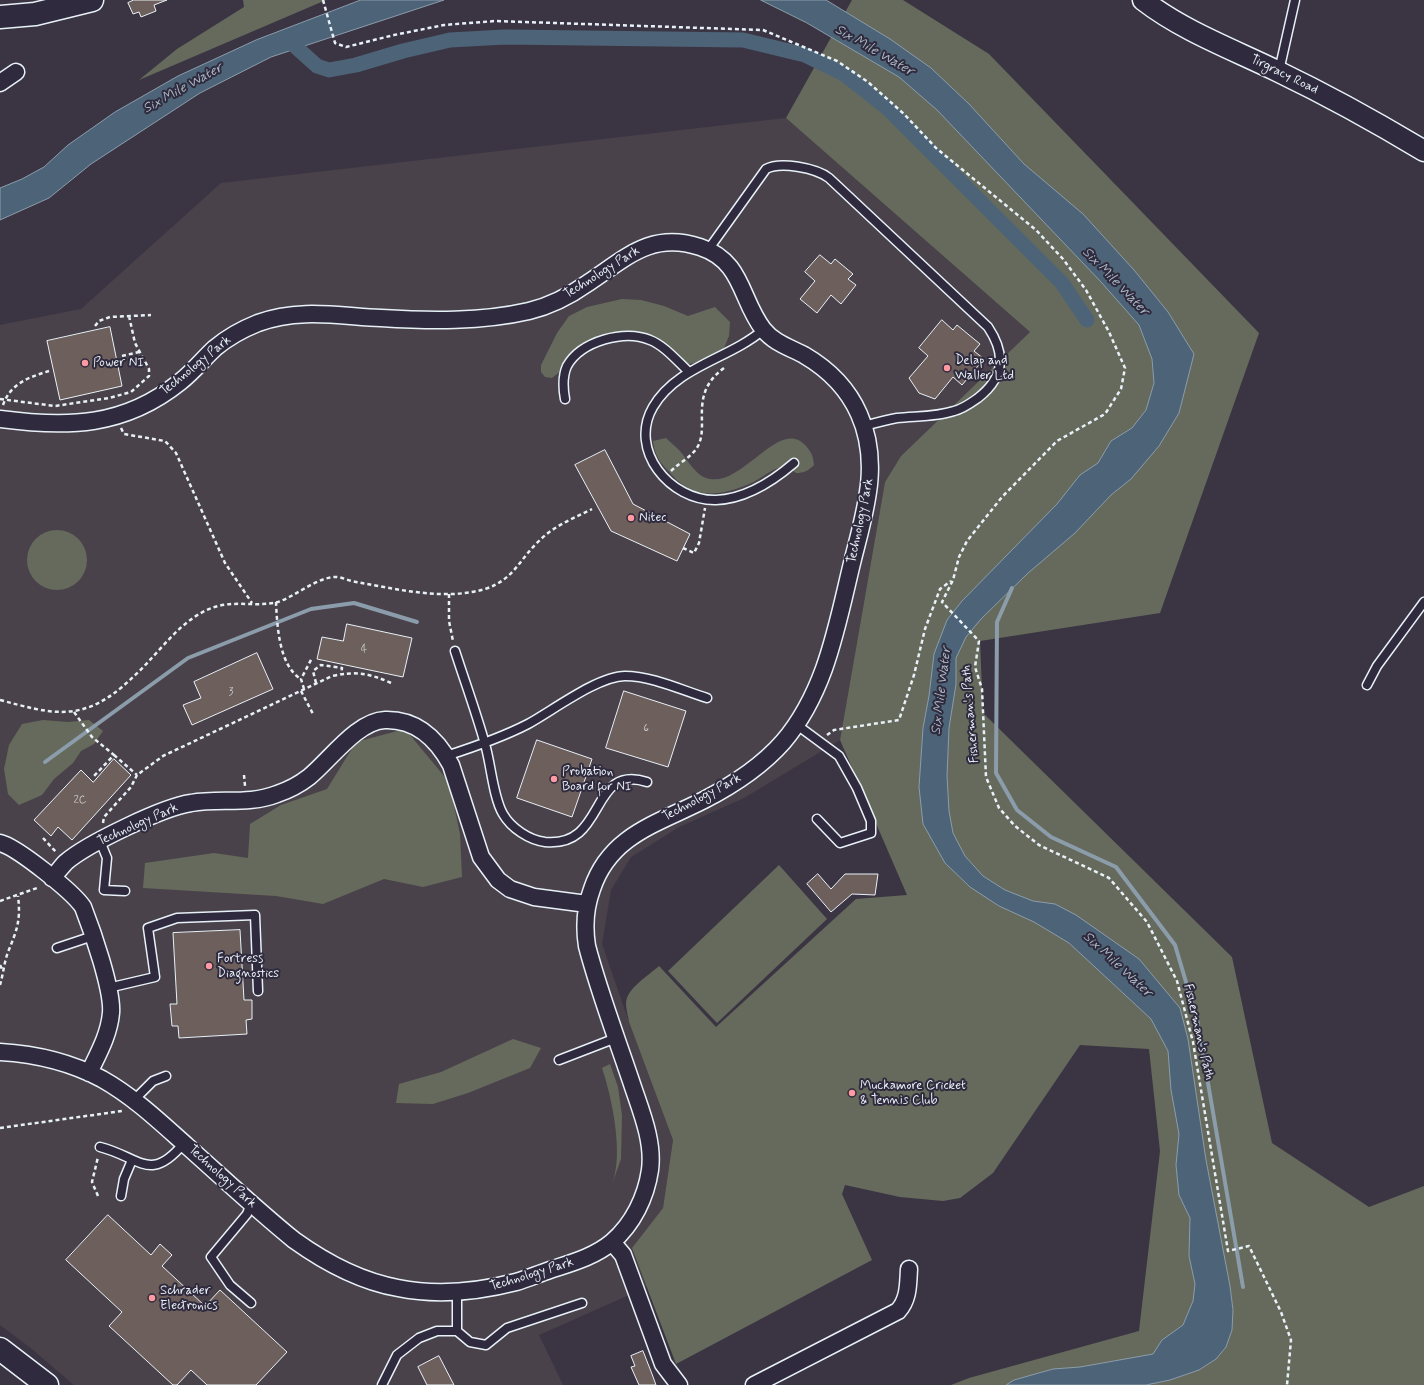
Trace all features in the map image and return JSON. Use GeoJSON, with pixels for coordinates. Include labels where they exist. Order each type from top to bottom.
{"type":"FeatureCollection","features":[{"type":"Feature","properties":{"kind":"highway"},"geometry":{"type":"LineString","coordinates":[[0,17],[35,14],[92,0]]}},
{"type":"Feature","properties":{"kind":"highway"},"geometry":{"type":"LineString","coordinates":[[0,1349],[47,1385]]}},
{"type":"Feature","properties":{"kind":"street","name":"Tirgracy Road"},"geometry":{"type":"LineString","coordinates":[[1143,0],[1200,35],[1279,72],[1376,122],[1424,151]]}},
{"type":"Feature","properties":{"kind":"street"},"geometry":{"type":"LineString","coordinates":[[0,83],[16,72]]}},
{"type":"Feature","properties":{"kind":"street","name":"Technology Park"},"geometry":{"type":"LineString","coordinates":[[0,1052],[40,1057],[89,1073],[134,1100],[294,1240],[342,1270],[379,1284],[420,1292],[457,1292],[485,1289],[517,1282],[579,1260],[612,1242],[623,1231],[636,1212],[643,1198],[650,1169],[648,1137],[587,946],[585,934],[587,904],[599,872],[616,848],[647,827],[729,786],[769,756],[797,724],[815,693],[828,658],[867,503],[872,466],[870,446],[864,426],[852,399],[824,369],[807,357],[773,340],[763,330],[756,319],[737,276],[726,262],[708,250],[695,246],[670,242],[648,245],[623,257],[588,284],[563,298],[525,312],[499,316],[438,319],[378,318],[318,313],[278,317],[257,324],[228,338],[180,382],[152,401],[133,410],[105,419],[77,423],[41,424],[1,413]]}},
{"type":"Feature","properties":{"kind":"street","name":"Technology Park"},"geometry":{"type":"LineString","coordinates":[[52,878],[66,863],[80,852],[153,815],[176,806],[201,802],[265,799],[289,789],[308,777],[362,729],[384,720],[396,720],[416,726],[432,738],[446,756],[451,765],[481,857],[498,880],[510,889],[534,897],[587,904]]}},
{"type":"Feature","properties":{"kind":"street"},"geometry":{"type":"LineString","coordinates":[[0,843],[13,848],[52,878],[79,900],[83,907],[108,988],[111,1006],[110,1021],[100,1050],[89,1073]]}},
{"type":"Feature","properties":{"kind":"street"},"geometry":{"type":"LineString","coordinates":[[612,1242],[623,1256],[663,1364],[679,1385]]}},
{"type":"Feature","properties":{"kind":"street"},"geometry":{"type":"LineString","coordinates":[[754,1385],[898,1311],[904,1305],[907,1297],[909,1269]]}},
{"type":"Feature","properties":{"kind":"lane"},"geometry":{"type":"LineString","coordinates":[[1279,72],[1295,0]]}},
{"type":"Feature","properties":{"kind":"lane"},"geometry":{"type":"LineString","coordinates":[[708,250],[766,169],[773,167],[810,168],[829,178],[988,327],[998,345],[1001,365],[998,375],[982,395],[968,405],[955,411],[887,420],[864,426]]}},
{"type":"Feature","properties":{"kind":"lane"},"geometry":{"type":"LineString","coordinates":[[763,330],[737,348],[689,372],[658,400],[646,424],[645,443],[654,462],[671,486],[686,495],[707,500],[725,499],[746,493],[772,480],[794,463]]}},
{"type":"Feature","properties":{"kind":"lane"},"geometry":{"type":"LineString","coordinates":[[565,399],[563,377],[574,357],[585,349],[605,340],[618,337],[633,337],[650,340],[689,372]]}},
{"type":"Feature","properties":{"kind":"lane"},"geometry":{"type":"LineString","coordinates":[[1367,685],[1377,666],[1424,602]]}},
{"type":"Feature","properties":{"kind":"lane"},"geometry":{"type":"LineString","coordinates":[[455,651],[485,744],[500,807],[503,815],[520,832],[542,841],[562,842],[580,832],[590,822],[604,795],[617,783],[631,778],[646,782]]}},
{"type":"Feature","properties":{"kind":"lane"},"geometry":{"type":"LineString","coordinates":[[446,756],[485,744],[527,724],[589,688],[623,676],[648,679],[707,698]]}},
{"type":"Feature","properties":{"kind":"lane"},"geometry":{"type":"LineString","coordinates":[[797,724],[839,756],[849,772],[871,821],[871,833],[840,843],[817,819]]}},
{"type":"Feature","properties":{"kind":"lane"},"geometry":{"type":"LineString","coordinates":[[100,842],[107,858],[104,890],[125,891]]}},
{"type":"Feature","properties":{"kind":"lane"},"geometry":{"type":"LineString","coordinates":[[108,988],[155,976],[148,928],[177,918],[255,915],[258,991]]}},
{"type":"Feature","properties":{"kind":"lane"},"geometry":{"type":"LineString","coordinates":[[57,948],[93,936]]}},
{"type":"Feature","properties":{"kind":"lane"},"geometry":{"type":"LineString","coordinates":[[559,1060],[616,1038]]}},
{"type":"Feature","properties":{"kind":"lane"},"geometry":{"type":"LineString","coordinates":[[134,1100],[152,1081],[166,1076]]}},
{"type":"Feature","properties":{"kind":"lane"},"geometry":{"type":"LineString","coordinates":[[100,1147],[112,1150],[144,1165],[159,1164],[168,1160],[184,1143]]}},
{"type":"Feature","properties":{"kind":"lane"},"geometry":{"type":"LineString","coordinates":[[121,1196],[124,1179],[132,1160]]}},
{"type":"Feature","properties":{"kind":"lane"},"geometry":{"type":"LineString","coordinates":[[251,1203],[247,1214],[211,1257],[230,1285],[251,1304]]}},
{"type":"Feature","properties":{"kind":"lane"},"geometry":{"type":"LineString","coordinates":[[457,1292],[457,1332]]}},
{"type":"Feature","properties":{"kind":"lane"},"geometry":{"type":"LineString","coordinates":[[382,1385],[397,1355],[419,1338],[437,1331],[457,1332],[470,1342],[486,1345],[506,1328],[582,1303]]}},
{"type":"Feature","properties":{"kind":"path"},"geometry":{"type":"LineString","coordinates":[[323,0],[335,43]]}},
{"type":"Feature","properties":{"kind":"path"},"geometry":{"type":"LineString","coordinates":[[95,326],[99,321],[110,317],[151,315]]}},
{"type":"Feature","properties":{"kind":"path"},"geometry":{"type":"LineString","coordinates":[[0,399],[55,406],[109,398],[131,392],[149,376],[149,369],[135,343],[129,316]]}},
{"type":"Feature","properties":{"kind":"path"},"geometry":{"type":"LineString","coordinates":[[122,356],[139,352]]}},
{"type":"Feature","properties":{"kind":"path"},"geometry":{"type":"LineString","coordinates":[[664,478],[692,454],[698,445],[702,434],[703,396],[710,382],[729,363]]}},
{"type":"Feature","properties":{"kind":"path"},"geometry":{"type":"LineString","coordinates":[[1,413],[4,399],[15,386],[36,375],[49,371]]}},
{"type":"Feature","properties":{"kind":"path"},"geometry":{"type":"LineString","coordinates":[[118,423],[124,434],[165,441],[176,453],[225,563],[252,604]]}},
{"type":"Feature","properties":{"kind":"path"},"geometry":{"type":"LineString","coordinates":[[683,548],[694,553],[699,543],[707,500]]}},
{"type":"Feature","properties":{"kind":"path"},"geometry":{"type":"LineString","coordinates":[[0,700],[38,710],[74,712],[102,702],[116,692],[190,620],[204,611],[218,606],[236,603],[252,604],[276,602],[293,596],[321,580],[336,577],[354,582],[424,593],[449,594],[466,593],[495,586],[518,567],[541,539],[592,509]]}},
{"type":"Feature","properties":{"kind":"path","name":"Fisherman's Path"},"geometry":{"type":"LineString","coordinates":[[819,740],[834,730],[899,720],[914,675],[925,629],[940,589],[952,581],[942,602],[980,640],[975,668],[982,689],[986,777],[999,808],[1015,826],[1039,845],[1109,878],[1147,922],[1177,981],[1193,1042],[1228,1252],[1249,1246],[1281,1312],[1291,1340],[1287,1385]]}},
{"type":"Feature","properties":{"kind":"path"},"geometry":{"type":"LineString","coordinates":[[449,594],[449,621],[455,651]]}},
{"type":"Feature","properties":{"kind":"path"},"geometry":{"type":"LineString","coordinates":[[276,602],[280,645],[291,670],[301,679],[303,690],[313,714]]}},
{"type":"Feature","properties":{"kind":"path"},"geometry":{"type":"LineString","coordinates":[[301,679],[312,658]]}},
{"type":"Feature","properties":{"kind":"path"},"geometry":{"type":"LineString","coordinates":[[316,683],[314,671],[321,665],[342,668],[342,674]]}},
{"type":"Feature","properties":{"kind":"path"},"geometry":{"type":"LineString","coordinates":[[100,842],[104,817],[131,787],[137,775],[163,756],[332,676],[358,672],[377,676],[390,683]]}},
{"type":"Feature","properties":{"kind":"path"},"geometry":{"type":"LineString","coordinates":[[74,712],[92,737],[137,775]]}},
{"type":"Feature","properties":{"kind":"path"},"geometry":{"type":"LineString","coordinates":[[94,776],[114,755]]}},
{"type":"Feature","properties":{"kind":"path"},"geometry":{"type":"LineString","coordinates":[[43,838],[66,863]]}},
{"type":"Feature","properties":{"kind":"path"},"geometry":{"type":"LineString","coordinates":[[0,901],[18,896],[37,888]]}},
{"type":"Feature","properties":{"kind":"path"},"geometry":{"type":"LineString","coordinates":[[0,986],[8,953],[17,934],[20,910],[18,896]]}},
{"type":"Feature","properties":{"kind":"path"},"geometry":{"type":"LineString","coordinates":[[0,964],[3,972]]}},
{"type":"Feature","properties":{"kind":"path"},"geometry":{"type":"LineString","coordinates":[[0,1128],[122,1111],[134,1100]]}},
{"type":"Feature","properties":{"kind":"path"},"geometry":{"type":"LineString","coordinates":[[98,1196],[92,1182],[100,1147]]}},
{"type":"Feature","properties":{"kind":"shaded area"},"geometry":{"type":"Polygon","coordinates":[[[786,118],[1030,332],[901,456],[885,482],[840,740],[744,798],[679,827],[631,857],[611,890],[602,944],[673,1140],[663,1208],[632,1248],[647,1287],[539,1335],[563,1385],[74,1385],[32,1349],[0,1325],[0,325],[81,309],[221,183],[786,118]]]}},
{"type":"Feature","properties":{"kind":"green space"},"geometry":{"type":"Polygon","coordinates":[[[243,0],[326,0],[139,80],[177,49],[244,7],[243,0]]]}},
{"type":"Feature","properties":{"kind":"green space"},"geometry":{"type":"Polygon","coordinates":[[[852,0],[903,0],[989,54],[1259,333],[1160,613],[980,641],[983,713],[1232,957],[1272,1143],[1369,1207],[1424,1186],[1424,1385],[951,1385],[969,1378],[1139,1331],[1160,1151],[1149,1049],[1080,1045],[993,1173],[960,1198],[943,1201],[900,1197],[845,1185],[842,1194],[872,1260],[676,1364],[632,1248],[663,1208],[673,1140],[629,1022],[626,1005],[627,998],[634,987],[659,966],[716,1027],[856,899],[907,895],[840,740],[885,482],[901,456],[1030,332],[786,118],[852,0]]]}},
{"type":"Feature","properties":{"kind":"green space"},"geometry":{"type":"Polygon","coordinates":[[[622,299],[641,300],[664,306],[688,316],[715,307],[730,322],[729,336],[722,353],[705,361],[684,365],[654,345],[623,338],[594,345],[552,378],[545,377],[541,372],[541,365],[557,333],[569,316],[587,307],[622,299]]]}},
{"type":"Feature","properties":{"kind":"green space"},"geometry":{"type":"Polygon","coordinates":[[[666,438],[679,450],[696,472],[705,478],[710,479],[723,478],[736,472],[773,445],[785,439],[796,439],[806,446],[812,455],[814,465],[810,469],[799,473],[796,473],[787,466],[781,467],[749,484],[728,491],[718,493],[699,492],[689,489],[680,483],[659,460],[655,452],[653,441],[666,438]]]}},
{"type":"Feature","properties":{"kind":"green space"},"geometry":{"type":"Polygon","coordinates":[[[51,530],[63,530],[74,535],[82,543],[87,554],[85,572],[74,585],[63,590],[51,590],[40,585],[32,577],[27,566],[27,554],[32,543],[40,535],[51,530]]]}},
{"type":"Feature","properties":{"kind":"green space"},"geometry":{"type":"Polygon","coordinates":[[[43,720],[68,722],[89,720],[103,731],[94,744],[81,751],[73,763],[54,779],[42,795],[19,805],[8,794],[4,769],[9,745],[22,724],[43,720]]]}},
{"type":"Feature","properties":{"kind":"green space"},"geometry":{"type":"Polygon","coordinates":[[[405,729],[449,782],[460,834],[462,877],[423,887],[384,879],[323,904],[276,896],[143,888],[145,863],[214,853],[248,858],[250,824],[281,805],[327,789],[356,742],[405,729]]]}},
{"type":"Feature","properties":{"kind":"green space"},"geometry":{"type":"Polygon","coordinates":[[[779,865],[827,919],[717,1023],[668,971],[779,865]]]}},
{"type":"Feature","properties":{"kind":"green space"},"geometry":{"type":"Polygon","coordinates":[[[513,1039],[541,1048],[530,1068],[468,1093],[433,1104],[396,1103],[399,1084],[441,1072],[513,1039]]]}},
{"type":"Feature","properties":{"kind":"green space"},"geometry":{"type":"Polygon","coordinates":[[[610,1064],[618,1087],[622,1115],[621,1159],[612,1184],[617,1157],[617,1142],[613,1110],[602,1068],[610,1064]]]}},
{"type":"Feature","properties":{"kind":"water","name":"Six Mile Water"},"geometry":{"type":"Polygon","coordinates":[[[361,0],[444,0],[271,57],[200,93],[91,164],[49,198],[0,220],[0,188],[22,179],[44,167],[68,145],[115,112],[178,76],[256,40],[361,0]]]}},
{"type":"Feature","properties":{"kind":"water","name":"Six Mile Water"},"geometry":{"type":"Polygon","coordinates":[[[761,0],[826,0],[890,39],[931,68],[969,104],[1024,164],[1083,214],[1134,270],[1168,312],[1194,354],[1179,413],[1159,446],[1131,479],[1111,495],[1075,533],[1027,574],[981,619],[966,637],[956,658],[956,684],[949,728],[947,776],[949,811],[953,833],[965,856],[983,876],[1005,890],[1033,901],[1055,904],[1076,915],[1139,959],[1180,1008],[1188,1039],[1206,1160],[1230,1286],[1233,1310],[1232,1330],[1226,1347],[1216,1359],[1199,1370],[1170,1380],[1146,1385],[1006,1385],[1014,1380],[1053,1369],[1080,1367],[1153,1354],[1162,1340],[1183,1325],[1193,1301],[1195,1284],[1189,1256],[1190,1218],[1179,1195],[1176,1165],[1179,1134],[1171,1090],[1168,1051],[1151,1019],[1069,943],[1034,922],[999,906],[970,887],[945,863],[923,824],[919,787],[923,728],[929,696],[934,654],[947,620],[962,601],[1057,504],[1080,475],[1098,463],[1111,441],[1132,428],[1146,410],[1154,383],[1152,359],[1139,325],[1102,283],[937,110],[899,77],[807,23],[761,0]]]}},
{"type":"Feature","properties":{"kind":"building"},"geometry":{"type":"Polygon","coordinates":[[[134,0],[167,0],[154,5],[156,11],[141,17],[139,12],[133,14],[128,3],[134,0]]]}},
{"type":"Feature","properties":{"kind":"building"},"geometry":{"type":"Polygon","coordinates":[[[820,255],[831,264],[835,259],[853,274],[848,279],[856,285],[841,304],[831,295],[817,313],[800,299],[815,281],[805,272],[820,255]]]}},
{"type":"Feature","properties":{"kind":"building","name":"Delap and Waller Ltd"},"geometry":{"type":"Polygon","coordinates":[[[942,320],[953,330],[957,325],[980,344],[974,351],[984,359],[962,385],[953,377],[935,399],[919,393],[909,378],[928,356],[919,348],[942,320]]]}},
{"type":"Feature","properties":{"kind":"building","name":"Power NI"},"geometry":{"type":"Polygon","coordinates":[[[110,327],[122,386],[60,400],[47,341],[110,327]]]}},
{"type":"Feature","properties":{"kind":"building","name":"Nitec"},"geometry":{"type":"Polygon","coordinates":[[[605,450],[633,504],[690,534],[677,561],[611,531],[575,465],[605,450]]]}},
{"type":"Feature","properties":{"kind":"building"},"geometry":{"type":"Polygon","coordinates":[[[347,624],[412,638],[403,677],[317,659],[322,637],[343,641],[347,624]]]}},
{"type":"Feature","properties":{"kind":"building"},"geometry":{"type":"Polygon","coordinates":[[[257,653],[273,689],[192,725],[183,705],[201,698],[194,682],[257,653]]]}},
{"type":"Feature","properties":{"kind":"building"},"geometry":{"type":"Polygon","coordinates":[[[624,691],[686,711],[668,767],[606,748],[624,691]]]}},
{"type":"Feature","properties":{"kind":"building","name":"Probation Board for NI"},"geometry":{"type":"Polygon","coordinates":[[[537,740],[592,759],[572,817],[517,798],[537,740]]]}},
{"type":"Feature","properties":{"kind":"building"},"geometry":{"type":"Polygon","coordinates":[[[114,759],[131,775],[72,840],[58,827],[51,836],[34,820],[81,770],[93,782],[114,759]]]}},
{"type":"Feature","properties":{"kind":"building"},"geometry":{"type":"Polygon","coordinates":[[[818,874],[831,889],[845,874],[878,874],[875,895],[852,894],[831,912],[807,884],[818,874]]]}},
{"type":"Feature","properties":{"kind":"building","name":"Fortress Diagnostics"},"geometry":{"type":"Polygon","coordinates":[[[240,930],[244,1000],[252,1000],[252,1019],[246,1020],[247,1034],[179,1038],[178,1026],[172,1026],[170,1004],[177,1004],[173,933],[240,930]]]}},
{"type":"Feature","properties":{"kind":"building","name":"Schrader Electronics"},"geometry":{"type":"Polygon","coordinates":[[[108,1215],[151,1255],[160,1244],[172,1255],[162,1266],[205,1306],[220,1290],[287,1352],[256,1385],[207,1385],[191,1370],[177,1385],[173,1385],[109,1326],[122,1312],[66,1260],[108,1215]]]}},
{"type":"Feature","properties":{"kind":"building"},"geometry":{"type":"Polygon","coordinates":[[[643,1351],[656,1385],[639,1385],[631,1367],[635,1366],[631,1356],[643,1351]]]}},
{"type":"Feature","properties":{"kind":"building"},"geometry":{"type":"Polygon","coordinates":[[[439,1356],[454,1385],[427,1385],[418,1367],[439,1356]]]}},
{"type":"Feature","properties":{"kind":"waterway"},"geometry":{"type":"LineString","coordinates":[[287,39],[317,66],[329,70],[356,65],[403,51],[450,40],[505,37],[743,40],[805,55],[844,74],[886,107],[1062,283],[1087,320]]}},
{"type":"Feature","properties":{"kind":"waterway"},"geometry":{"type":"LineString","coordinates":[[1012,588],[997,622],[996,773],[1017,810],[1051,837],[1116,867],[1175,945],[1197,1019],[1243,1287]]}},
{"type":"Feature","properties":{"kind":"waterway"},"geometry":{"type":"LineString","coordinates":[[45,762],[188,658],[311,609],[354,603],[417,622]]}},
{"type":"Feature","properties":{"kind":"place","name":"Power NI"},"geometry":{"type":"Point","coordinates":[85,363]}},
{"type":"Feature","properties":{"kind":"place","name":"Delap and Waller Ltd"},"geometry":{"type":"Point","coordinates":[947,368]}},
{"type":"Feature","properties":{"kind":"place","name":"Nitec"},"geometry":{"type":"Point","coordinates":[631,518]}},
{"type":"Feature","properties":{"kind":"place","name":"Probation Board for NI"},"geometry":{"type":"Point","coordinates":[554,779]}},
{"type":"Feature","properties":{"kind":"place","name":"Fortress Diagnostics"},"geometry":{"type":"Point","coordinates":[209,966]}},
{"type":"Feature","properties":{"kind":"place","name":"Muckamore Cricket & Tennis Club"},"geometry":{"type":"Point","coordinates":[852,1093]}},
{"type":"Feature","properties":{"kind":"place","name":"Schrader Electronics"},"geometry":{"type":"Point","coordinates":[152,1298]}}]}
